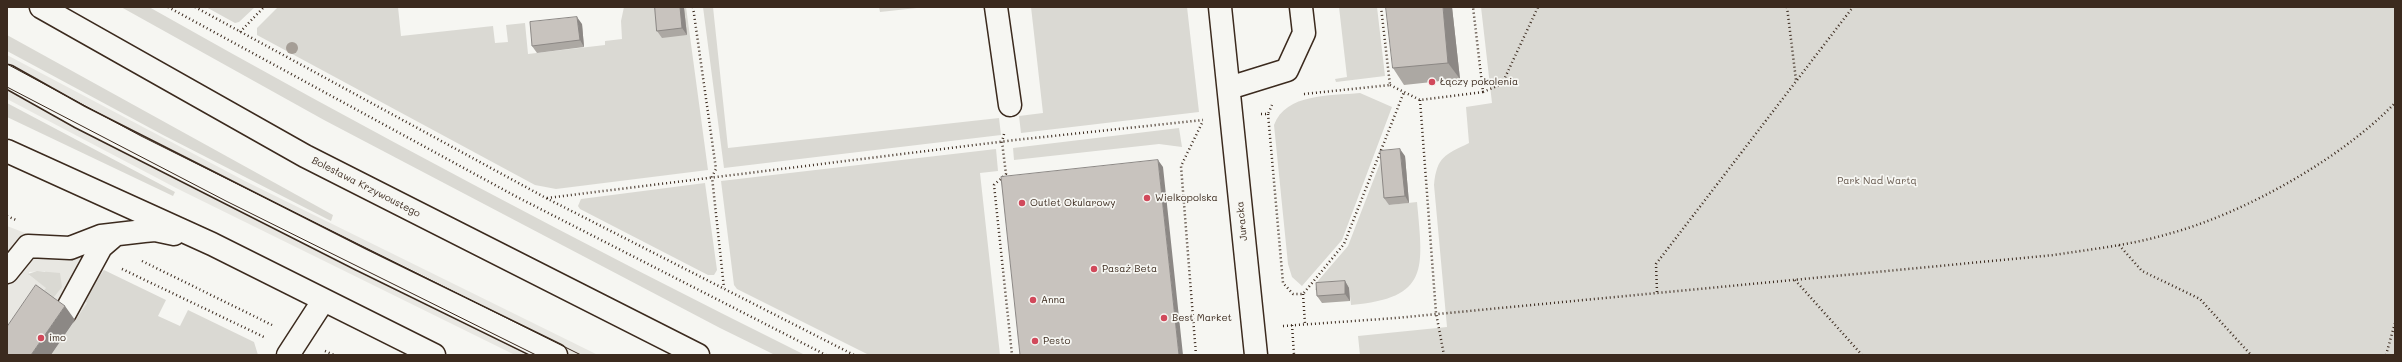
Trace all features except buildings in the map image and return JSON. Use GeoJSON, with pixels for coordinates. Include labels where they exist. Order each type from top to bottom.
{"type":"FeatureCollection","features":[{"type":"Feature","properties":{"kind":"street","name":"Bolesława Krzywoustego"},"geometry":{"type":"LineString","coordinates":[[41,7],[304,156],[698,355]]}},
{"type":"Feature","properties":{"kind":"street"},"geometry":{"type":"LineString","coordinates":[[996,7],[1010,105]]}},
{"type":"Feature","properties":{"kind":"street","name":"Juracka"},"geometry":{"type":"LineString","coordinates":[[1220,7],[1256,355]]}},
{"type":"Feature","properties":{"kind":"street"},"geometry":{"type":"LineString","coordinates":[[1228,88],[1287,70],[1304,33],[1301,7]]}},
{"type":"Feature","properties":{"kind":"street"},"geometry":{"type":"LineString","coordinates":[[7,76],[86,120],[360,259],[556,355]]}},
{"type":"Feature","properties":{"kind":"street"},"geometry":{"type":"LineString","coordinates":[[7,151],[212,244],[323,301],[434,355]]}},
{"type":"Feature","properties":{"kind":"street"},"geometry":{"type":"LineString","coordinates":[[7,272],[28,246],[70,248],[101,236],[110,238],[156,230],[212,244]]}},
{"type":"Feature","properties":{"kind":"street"},"geometry":{"type":"LineString","coordinates":[[65,312],[110,238]]}},
{"type":"Feature","properties":{"kind":"street"},"geometry":{"type":"LineString","coordinates":[[293,348],[323,301]]}},
{"type":"Feature","properties":{"kind":"path"},"geometry":{"type":"LineString","coordinates":[[168,7],[517,197],[826,355]]}},
{"type":"Feature","properties":{"kind":"path"},"geometry":{"type":"LineString","coordinates":[[195,7],[546,198],[854,355]]}},
{"type":"Feature","properties":{"kind":"path"},"geometry":{"type":"LineString","coordinates":[[240,32],[264,7]]}},
{"type":"Feature","properties":{"kind":"path"},"geometry":{"type":"LineString","coordinates":[[693,7],[716,169],[712,176],[724,289]]}},
{"type":"Feature","properties":{"kind":"path"},"geometry":{"type":"LineString","coordinates":[[1381,7],[1390,85]]}},
{"type":"Feature","properties":{"kind":"path"},"geometry":{"type":"LineString","coordinates":[[1473,7],[1483,92]]}},
{"type":"Feature","properties":{"kind":"path"},"geometry":{"type":"LineString","coordinates":[[1296,95],[1390,85],[1420,100],[1483,92],[1502,84],[1538,7]]}},
{"type":"Feature","properties":{"kind":"path"},"geometry":{"type":"LineString","coordinates":[[1787,7],[1796,80]]}},
{"type":"Feature","properties":{"kind":"path"},"geometry":{"type":"LineString","coordinates":[[1658,292],[1656,264],[1852,7]]}},
{"type":"Feature","properties":{"kind":"path"},"geometry":{"type":"LineString","coordinates":[[1404,92],[1344,244],[1303,294],[1306,324],[2054,255],[2118,245],[2168,234],[2214,218],[2257,199],[2309,169],[2350,142],[2395,103]]}},
{"type":"Feature","properties":{"kind":"path"},"geometry":{"type":"LineString","coordinates":[[1420,100],[1436,313],[1444,355]]}},
{"type":"Feature","properties":{"kind":"path"},"geometry":{"type":"LineString","coordinates":[[1275,102],[1268,114],[1283,283],[1293,294],[1303,294]]}},
{"type":"Feature","properties":{"kind":"path"},"geometry":{"type":"LineString","coordinates":[[1010,105],[1001,115],[1004,134],[1002,142],[1006,174],[994,185],[1012,355]]}},
{"type":"Feature","properties":{"kind":"path"},"geometry":{"type":"LineString","coordinates":[[1256,115],[1268,114]]}},
{"type":"Feature","properties":{"kind":"path"},"geometry":{"type":"LineString","coordinates":[[1196,355],[1181,166],[1203,120]]}},
{"type":"Feature","properties":{"kind":"path"},"geometry":{"type":"LineString","coordinates":[[546,198],[712,176],[1015,140],[1209,120]]}},
{"type":"Feature","properties":{"kind":"path"},"geometry":{"type":"LineString","coordinates":[[1014,133],[1015,140]]}},
{"type":"Feature","properties":{"kind":"path"},"geometry":{"type":"LineString","coordinates":[[110,238],[293,348]]}},
{"type":"Feature","properties":{"kind":"path"},"geometry":{"type":"LineString","coordinates":[[2118,245],[2142,272],[2200,299],[2251,355]]}},
{"type":"Feature","properties":{"kind":"path"},"geometry":{"type":"LineString","coordinates":[[116,266],[293,348],[334,355]]}},
{"type":"Feature","properties":{"kind":"path"},"geometry":{"type":"LineString","coordinates":[[1794,280],[1862,355]]}},
{"type":"Feature","properties":{"kind":"path"},"geometry":{"type":"LineString","coordinates":[[2386,355],[2395,323]]}},
{"type":"Feature","properties":{"kind":"path"},"geometry":{"type":"LineString","coordinates":[[1292,325],[1294,355]]}},
{"type":"Feature","properties":{"kind":"shaded area"},"geometry":{"type":"Polygon","coordinates":[[[7,55],[245,181],[598,355],[515,355],[176,188],[7,99],[7,55]]]}},
{"type":"Feature","properties":{"kind":"shaded area"},"geometry":{"type":"Polygon","coordinates":[[[7,226],[33,236],[104,270],[84,300],[87,303],[75,320],[51,303],[45,271],[29,272],[29,275],[47,288],[7,345],[7,226]]]}},
{"type":"Feature","properties":{"kind":"green space"},"geometry":{"type":"Polygon","coordinates":[[[121,7],[149,7],[475,186],[805,355],[775,355],[720,328],[324,120],[121,7]]]}},
{"type":"Feature","properties":{"kind":"green space"},"geometry":{"type":"Polygon","coordinates":[[[206,7],[255,7],[239,22],[235,23],[206,7]]]}},
{"type":"Feature","properties":{"kind":"green space"},"geometry":{"type":"Polygon","coordinates":[[[278,7],[398,7],[401,36],[493,26],[495,43],[508,42],[506,25],[525,23],[528,54],[605,45],[605,41],[622,39],[621,21],[624,7],[686,7],[708,170],[556,189],[535,185],[257,35],[257,28],[278,7]]]}},
{"type":"Feature","properties":{"kind":"green space"},"geometry":{"type":"Polygon","coordinates":[[[703,7],[713,7],[728,148],[999,118],[1001,135],[724,168],[703,7]]]}},
{"type":"Feature","properties":{"kind":"green space"},"geometry":{"type":"Polygon","coordinates":[[[879,7],[926,7],[880,12],[879,7]]]}},
{"type":"Feature","properties":{"kind":"green space"},"geometry":{"type":"Polygon","coordinates":[[[1031,7],[1187,7],[1199,112],[1021,133],[1019,116],[1043,113],[1031,7]]]}},
{"type":"Feature","properties":{"kind":"green space"},"geometry":{"type":"Polygon","coordinates":[[[1339,7],[1377,7],[1385,76],[1336,82],[1335,79],[1347,77],[1339,7]]]}},
{"type":"Feature","properties":{"kind":"green space","name":"Park Nad Wartą"},"geometry":{"type":"Polygon","coordinates":[[[1481,7],[2395,7],[2395,355],[1360,355],[1358,336],[1447,327],[1434,185],[1435,175],[1440,162],[1448,154],[1469,143],[1466,107],[1492,103],[1481,7]]]}},
{"type":"Feature","properties":{"kind":"green space"},"geometry":{"type":"Polygon","coordinates":[[[7,35],[333,215],[331,221],[163,135],[7,51],[7,35]]]}},
{"type":"Feature","properties":{"kind":"green space"},"geometry":{"type":"Polygon","coordinates":[[[1360,93],[1392,107],[1342,240],[1302,286],[1292,277],[1288,264],[1274,125],[1280,115],[1288,107],[1299,102],[1310,98],[1323,96],[1360,93]]]}},
{"type":"Feature","properties":{"kind":"green space"},"geometry":{"type":"Polygon","coordinates":[[[7,103],[175,192],[173,196],[7,117],[7,103]]]}},
{"type":"Feature","properties":{"kind":"green space"},"geometry":{"type":"Polygon","coordinates":[[[1179,128],[1182,147],[1159,144],[1014,160],[1013,148],[1179,128]]]}},
{"type":"Feature","properties":{"kind":"green space"},"geometry":{"type":"Polygon","coordinates":[[[996,149],[998,171],[980,173],[1000,355],[869,355],[737,289],[734,285],[721,181],[996,149]]]}},
{"type":"Feature","properties":{"kind":"green space"},"geometry":{"type":"Polygon","coordinates":[[[1382,158],[1389,205],[1417,202],[1420,262],[1416,276],[1408,287],[1395,295],[1377,301],[1351,305],[1349,288],[1315,290],[1317,282],[1348,246],[1382,158]]]}},
{"type":"Feature","properties":{"kind":"green space"},"geometry":{"type":"Polygon","coordinates":[[[705,183],[717,270],[714,275],[708,275],[580,209],[578,206],[581,199],[705,183]]]}},
{"type":"Feature","properties":{"kind":"green space"},"geometry":{"type":"Polygon","coordinates":[[[104,270],[166,300],[158,316],[180,326],[188,310],[254,342],[258,355],[51,355],[87,303],[83,300],[104,270]]]}},
{"type":"Feature","properties":{"kind":"green space"},"geometry":{"type":"Polygon","coordinates":[[[37,271],[60,273],[62,287],[7,355],[7,345],[46,288],[28,274],[37,271]]]}},
{"type":"Feature","properties":{"kind":"tram line"},"geometry":{"type":"LineString","coordinates":[[7,64],[141,136],[581,355]]}},
{"type":"Feature","properties":{"kind":"tram line"},"geometry":{"type":"LineString","coordinates":[[7,87],[226,201],[536,355]]}},
{"type":"Feature","properties":{"kind":"place","name":"Łączy pokolenia"},"geometry":{"type":"Point","coordinates":[1432,82]}},
{"type":"Feature","properties":{"kind":"place","name":"Wielkopolska"},"geometry":{"type":"Point","coordinates":[1147,198]}},
{"type":"Feature","properties":{"kind":"place","name":"Outlet Okularowy"},"geometry":{"type":"Point","coordinates":[1022,203]}},
{"type":"Feature","properties":{"kind":"place","name":"Pasaż Beta"},"geometry":{"type":"Point","coordinates":[1094,269]}},
{"type":"Feature","properties":{"kind":"place","name":"Anna"},"geometry":{"type":"Point","coordinates":[1033,300]}},
{"type":"Feature","properties":{"kind":"place","name":"Best Market"},"geometry":{"type":"Point","coordinates":[1164,318]}},
{"type":"Feature","properties":{"kind":"place","name":"imo"},"geometry":{"type":"Point","coordinates":[41,338]}},
{"type":"Feature","properties":{"kind":"place","name":"Pesto"},"geometry":{"type":"Point","coordinates":[1035,341]}}]}
